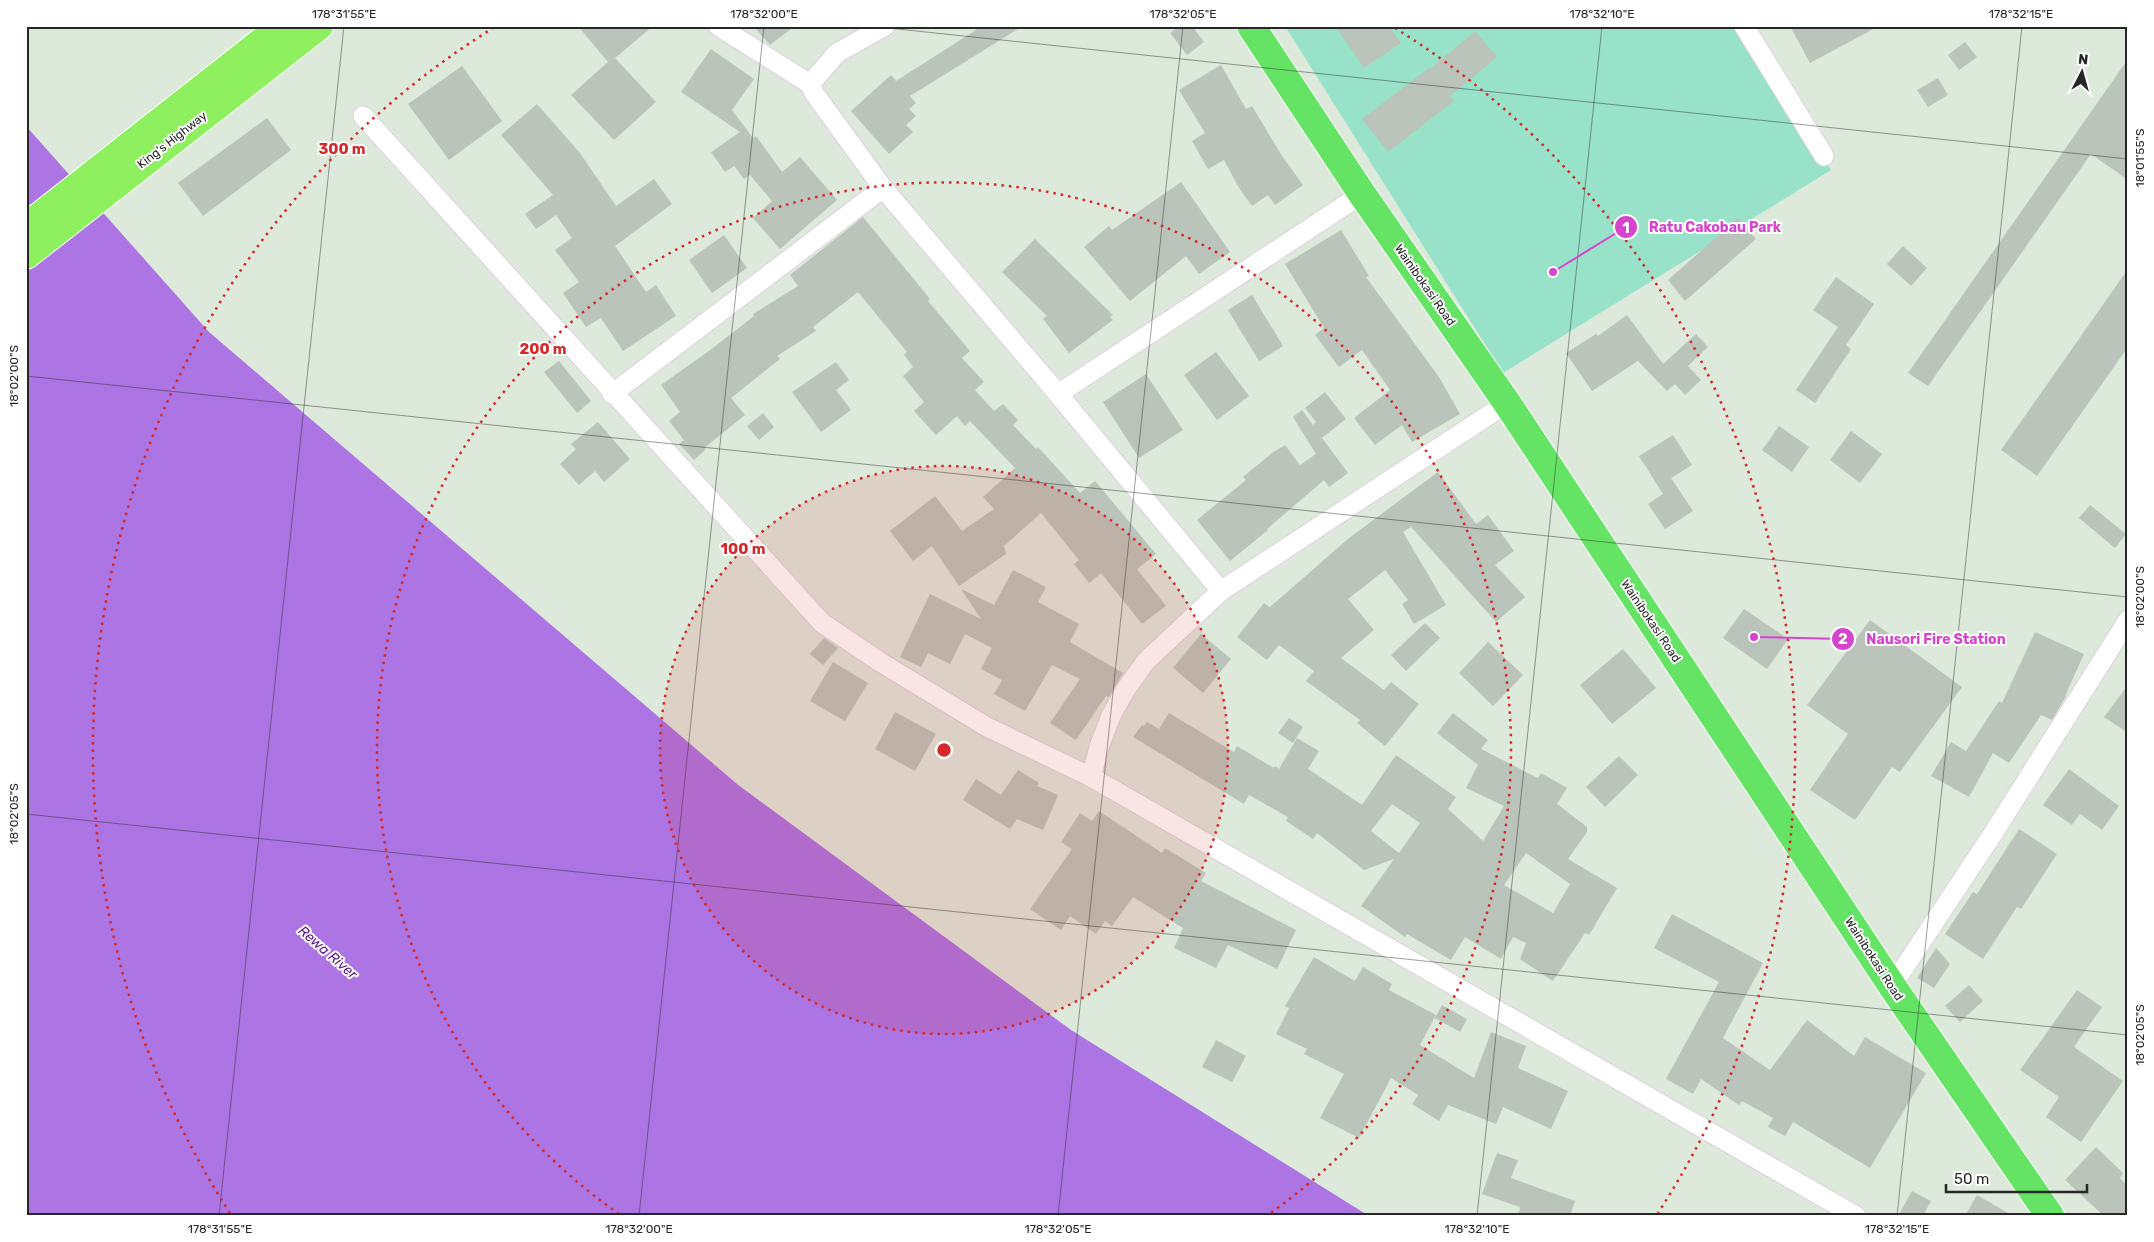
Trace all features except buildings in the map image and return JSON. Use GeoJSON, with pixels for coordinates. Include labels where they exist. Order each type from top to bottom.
{"type":"FeatureCollection","features":[{"type":"Feature","properties":{"kind":"highway","name":"King's Highway"},"geometry":{"type":"LineString","coordinates":[[26,255],[282,26]]}},
{"type":"Feature","properties":{"kind":"highway","name":"King's Highway"},"geometry":{"type":"LineString","coordinates":[[26,226],[319,26]]}},
{"type":"Feature","properties":{"kind":"main road","name":"Wainibokasi Road"},"geometry":{"type":"LineString","coordinates":[[1251,26],[1362,194],[1507,403],[1892,986],[2050,1216]]}},
{"type":"Feature","properties":{"kind":"street"},"geometry":{"type":"LineString","coordinates":[[718,26],[810,84],[883,188],[1058,394],[1221,591]]}},
{"type":"Feature","properties":{"kind":"street"},"geometry":{"type":"LineString","coordinates":[[810,84],[838,53],[885,26]]}},
{"type":"Feature","properties":{"kind":"street"},"geometry":{"type":"LineString","coordinates":[[1744,26],[1824,156]]}},
{"type":"Feature","properties":{"kind":"street"},"geometry":{"type":"LineString","coordinates":[[363,116],[612,394],[822,623],[880,662],[987,727],[1091,777],[1856,1216]]}},
{"type":"Feature","properties":{"kind":"street"},"geometry":{"type":"LineString","coordinates":[[612,394],[883,188]]}},
{"type":"Feature","properties":{"kind":"street"},"geometry":{"type":"LineString","coordinates":[[1058,394],[1362,194]]}},
{"type":"Feature","properties":{"kind":"street"},"geometry":{"type":"LineString","coordinates":[[1091,777],[1100,744],[1111,716],[1126,689],[1146,661],[1221,591],[1507,403]]}},
{"type":"Feature","properties":{"kind":"street"},"geometry":{"type":"LineString","coordinates":[[1892,986],[1994,832],[2128,620]]}},
{"type":"Feature","properties":{"kind":"green space"},"geometry":{"type":"Polygon","coordinates":[[[1285,26],[1741,26],[1831,170],[1503,373],[1285,26]]]}},
{"type":"Feature","properties":{"kind":"water","name":"Rewa River"},"geometry":{"type":"Polygon","coordinates":[[[26,126],[209,332],[737,784],[1071,1030],[1369,1216],[26,1216],[26,126]]]}},
{"type":"Feature","properties":{"kind":"place","name":"Ratu Cakobau Park"},"geometry":{"type":"Point","coordinates":[1553,272]}},
{"type":"Feature","properties":{"kind":"place","name":"Nausori Fire Station"},"geometry":{"type":"Point","coordinates":[1754,637]}}]}
